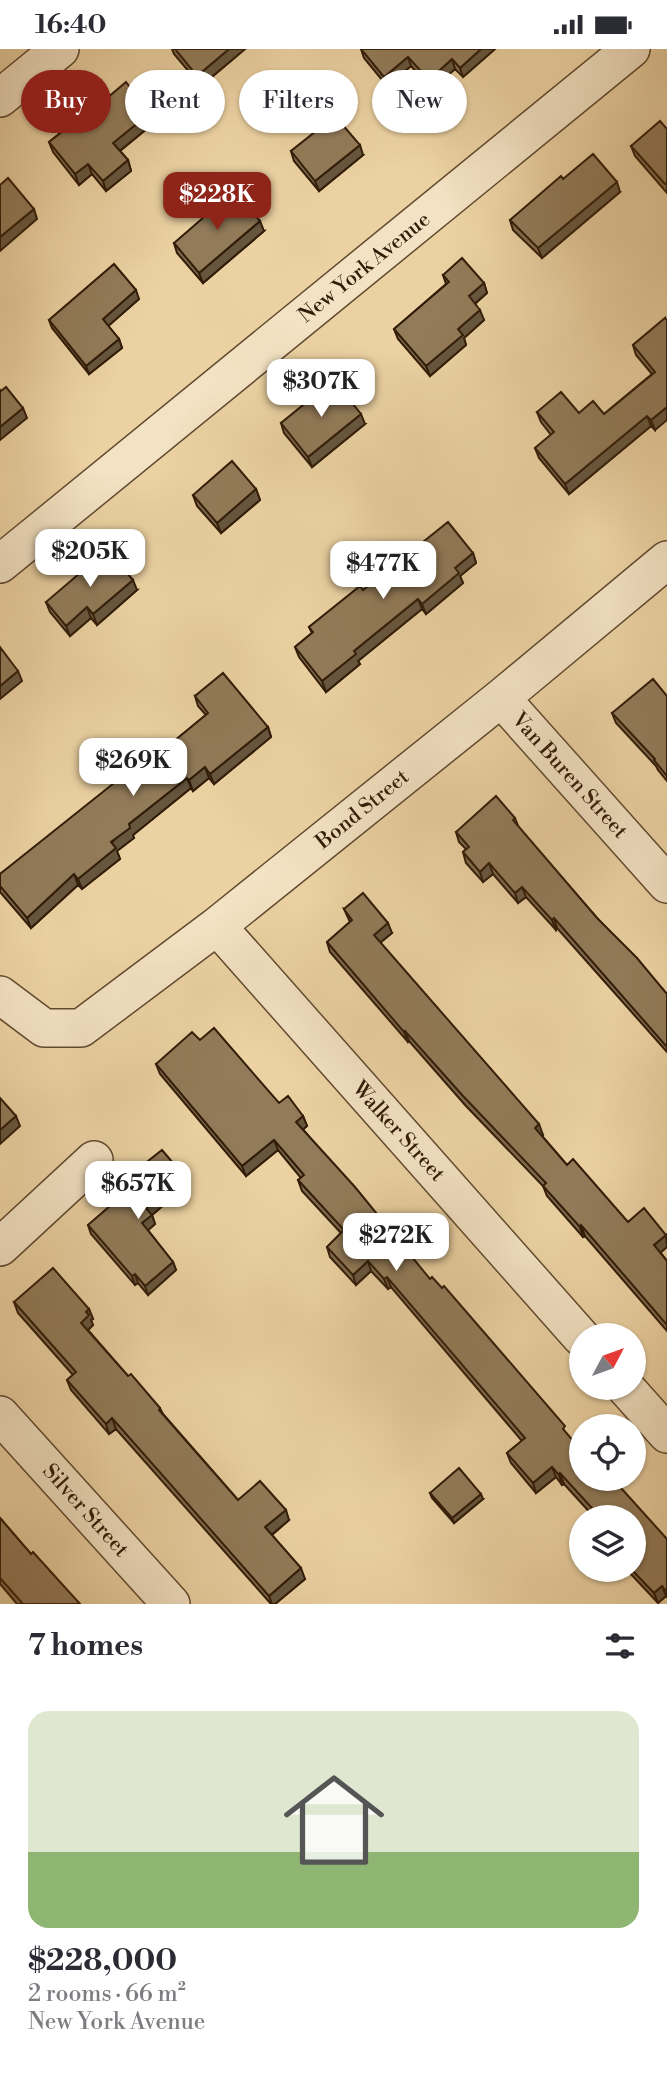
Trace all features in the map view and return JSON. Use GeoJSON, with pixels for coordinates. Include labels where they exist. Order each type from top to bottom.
{"type":"FeatureCollection","features":[{"type":"Feature","properties":{"kind":"street"},"geometry":{"type":"LineString","coordinates":[[0,98],[60,49]]}},
{"type":"Feature","properties":{"kind":"street","name":"New York Avenue"},"geometry":{"type":"LineString","coordinates":[[0,564],[631,49]]}},
{"type":"Feature","properties":{"kind":"street","name":"Bond Street"},"geometry":{"type":"LineString","coordinates":[[0,995],[44,1028],[81,1028],[217,926],[501,698],[667,560]]}},
{"type":"Feature","properties":{"kind":"street","name":"Van Buren Street"},"geometry":{"type":"LineString","coordinates":[[501,698],[667,884]]}},
{"type":"Feature","properties":{"kind":"street","name":"Walker Street"},"geometry":{"type":"LineString","coordinates":[[217,926],[569,1323]]}},
{"type":"Feature","properties":{"kind":"street"},"geometry":{"type":"LineString","coordinates":[[0,1247],[94,1160]]}},
{"type":"Feature","properties":{"kind":"street"},"geometry":{"type":"LineString","coordinates":[[637,1400],[667,1434]]}},
{"type":"Feature","properties":{"kind":"street","name":"Silver Street"},"geometry":{"type":"LineString","coordinates":[[0,1415],[171,1604]]}},
{"type":"Feature","properties":{"kind":"building"},"geometry":{"type":"Polygon","coordinates":[[[175,49],[229,49],[204,70],[192,70],[175,49]]]}},
{"type":"Feature","properties":{"kind":"building"},"geometry":{"type":"Polygon","coordinates":[[[361,49],[481,49],[460,68],[452,59],[440,70],[420,70],[408,57],[392,70],[378,70],[361,49]]]}},
{"type":"Feature","properties":{"kind":"building"},"geometry":{"type":"Polygon","coordinates":[[[125,83],[125,133],[113,143],[128,160],[103,181],[88,164],[75,174],[49,142],[60,133],[111,133],[111,95],[125,83]]]}},
{"type":"Feature","properties":{"kind":"building"},"geometry":{"type":"Polygon","coordinates":[[[660,121],[667,129],[665,184],[631,146],[660,121]]]}},
{"type":"Feature","properties":{"kind":"building"},"geometry":{"type":"Polygon","coordinates":[[[314,133],[350,133],[360,145],[315,181],[291,151],[314,133]]]}},
{"type":"Feature","properties":{"kind":"building"},"geometry":{"type":"Polygon","coordinates":[[[593,154],[617,182],[538,248],[510,220],[561,176],[563,179],[593,154]]]}},
{"type":"Feature","properties":{"kind":"building"},"geometry":{"type":"Polygon","coordinates":[[[8,178],[34,209],[0,237],[0,185],[8,178]]]}},
{"type":"Feature","properties":{"kind":"building"},"geometry":{"type":"Polygon","coordinates":[[[234,191],[260,221],[199,273],[174,243],[234,191]]]}},
{"type":"Feature","properties":{"kind":"building"},"geometry":{"type":"Polygon","coordinates":[[[462,258],[484,283],[469,296],[480,310],[458,329],[463,335],[426,366],[394,329],[449,282],[443,275],[462,258]]]}},
{"type":"Feature","properties":{"kind":"building"},"geometry":{"type":"Polygon","coordinates":[[[114,264],[136,290],[103,319],[119,339],[86,366],[49,320],[114,264]]]}},
{"type":"Feature","properties":{"kind":"building"},"geometry":{"type":"Polygon","coordinates":[[[665,318],[667,407],[651,420],[647,416],[565,484],[535,448],[554,432],[537,412],[561,392],[579,413],[593,401],[604,414],[655,372],[633,345],[665,318]]]}},
{"type":"Feature","properties":{"kind":"building"},"geometry":{"type":"Polygon","coordinates":[[[334,380],[361,414],[308,457],[281,423],[334,380]]]}},
{"type":"Feature","properties":{"kind":"building"},"geometry":{"type":"Polygon","coordinates":[[[6,387],[23,408],[0,427],[0,390],[6,387]]]}},
{"type":"Feature","properties":{"kind":"building"},"geometry":{"type":"Polygon","coordinates":[[[232,461],[256,489],[217,523],[193,495],[232,461]]]}},
{"type":"Feature","properties":{"kind":"building"},"geometry":{"type":"Polygon","coordinates":[[[448,522],[473,553],[455,568],[459,573],[422,604],[418,599],[322,681],[295,647],[313,632],[309,627],[360,586],[363,590],[448,522]]]}},
{"type":"Feature","properties":{"kind":"building"},"geometry":{"type":"Polygon","coordinates":[[[107,550],[133,580],[93,614],[87,607],[66,626],[46,602],[107,550]]]}},
{"type":"Feature","properties":{"kind":"building"},"geometry":{"type":"Polygon","coordinates":[[[0,647],[18,671],[0,686],[0,647]]]}},
{"type":"Feature","properties":{"kind":"building"},"geometry":{"type":"Polygon","coordinates":[[[223,673],[268,727],[210,774],[205,767],[189,780],[187,778],[129,824],[130,828],[111,842],[116,848],[78,879],[74,874],[27,918],[0,886],[0,874],[124,775],[128,779],[208,713],[195,696],[223,673]]]}},
{"type":"Feature","properties":{"kind":"building"},"geometry":{"type":"Polygon","coordinates":[[[653,679],[667,696],[667,776],[655,759],[612,713],[653,679]]]}},
{"type":"Feature","properties":{"kind":"building"},"geometry":{"type":"Polygon","coordinates":[[[496,796],[515,818],[513,820],[597,918],[637,958],[667,994],[667,1047],[554,918],[552,920],[522,887],[515,893],[489,863],[480,872],[463,852],[469,847],[456,832],[496,796]]]}},
{"type":"Feature","properties":{"kind":"building"},"geometry":{"type":"Polygon","coordinates":[[[363,893],[388,923],[374,935],[539,1124],[535,1128],[567,1165],[573,1159],[628,1222],[644,1208],[666,1235],[654,1245],[667,1261],[667,1325],[581,1225],[580,1227],[543,1186],[546,1183],[404,1032],[327,942],[352,920],[344,909],[363,893]]]}},
{"type":"Feature","properties":{"kind":"building"},"geometry":{"type":"Polygon","coordinates":[[[214,1028],[279,1103],[288,1096],[303,1116],[296,1122],[355,1187],[430,1279],[432,1277],[442,1288],[444,1286],[565,1426],[563,1429],[569,1436],[569,1483],[552,1467],[533,1483],[507,1453],[525,1438],[387,1277],[384,1279],[368,1261],[353,1275],[327,1247],[344,1230],[298,1180],[304,1175],[274,1140],[242,1166],[156,1064],[192,1032],[200,1040],[214,1028]]]}},
{"type":"Feature","properties":{"kind":"building"},"geometry":{"type":"Polygon","coordinates":[[[0,1098],[16,1116],[0,1130],[0,1098]]]}},
{"type":"Feature","properties":{"kind":"building"},"geometry":{"type":"Polygon","coordinates":[[[162,1150],[184,1176],[146,1208],[152,1215],[142,1223],[173,1262],[145,1286],[135,1274],[132,1276],[88,1225],[139,1181],[133,1173],[162,1150]]]}},
{"type":"Feature","properties":{"kind":"building"},"geometry":{"type":"Polygon","coordinates":[[[53,1268],[89,1309],[86,1312],[89,1315],[81,1323],[128,1376],[131,1374],[238,1500],[260,1481],[286,1510],[265,1527],[301,1568],[269,1596],[112,1418],[106,1424],[67,1380],[76,1372],[14,1302],[53,1268]]]}},
{"type":"Feature","properties":{"kind":"building"},"geometry":{"type":"Polygon","coordinates":[[[459,1468],[481,1494],[452,1518],[430,1493],[459,1468]]]}},
{"type":"Feature","properties":{"kind":"building"},"geometry":{"type":"Polygon","coordinates":[[[576,1491],[624,1491],[636,1505],[589,1505],[576,1491]]]}},
{"type":"Feature","properties":{"kind":"building"},"geometry":{"type":"Polygon","coordinates":[[[646,1516],[667,1539],[667,1592],[662,1586],[654,1593],[643,1582],[646,1582],[646,1516]]]}},
{"type":"Feature","properties":{"kind":"building"},"geometry":{"type":"Polygon","coordinates":[[[0,1518],[80,1604],[23,1604],[0,1578],[0,1518]]]}}]}
